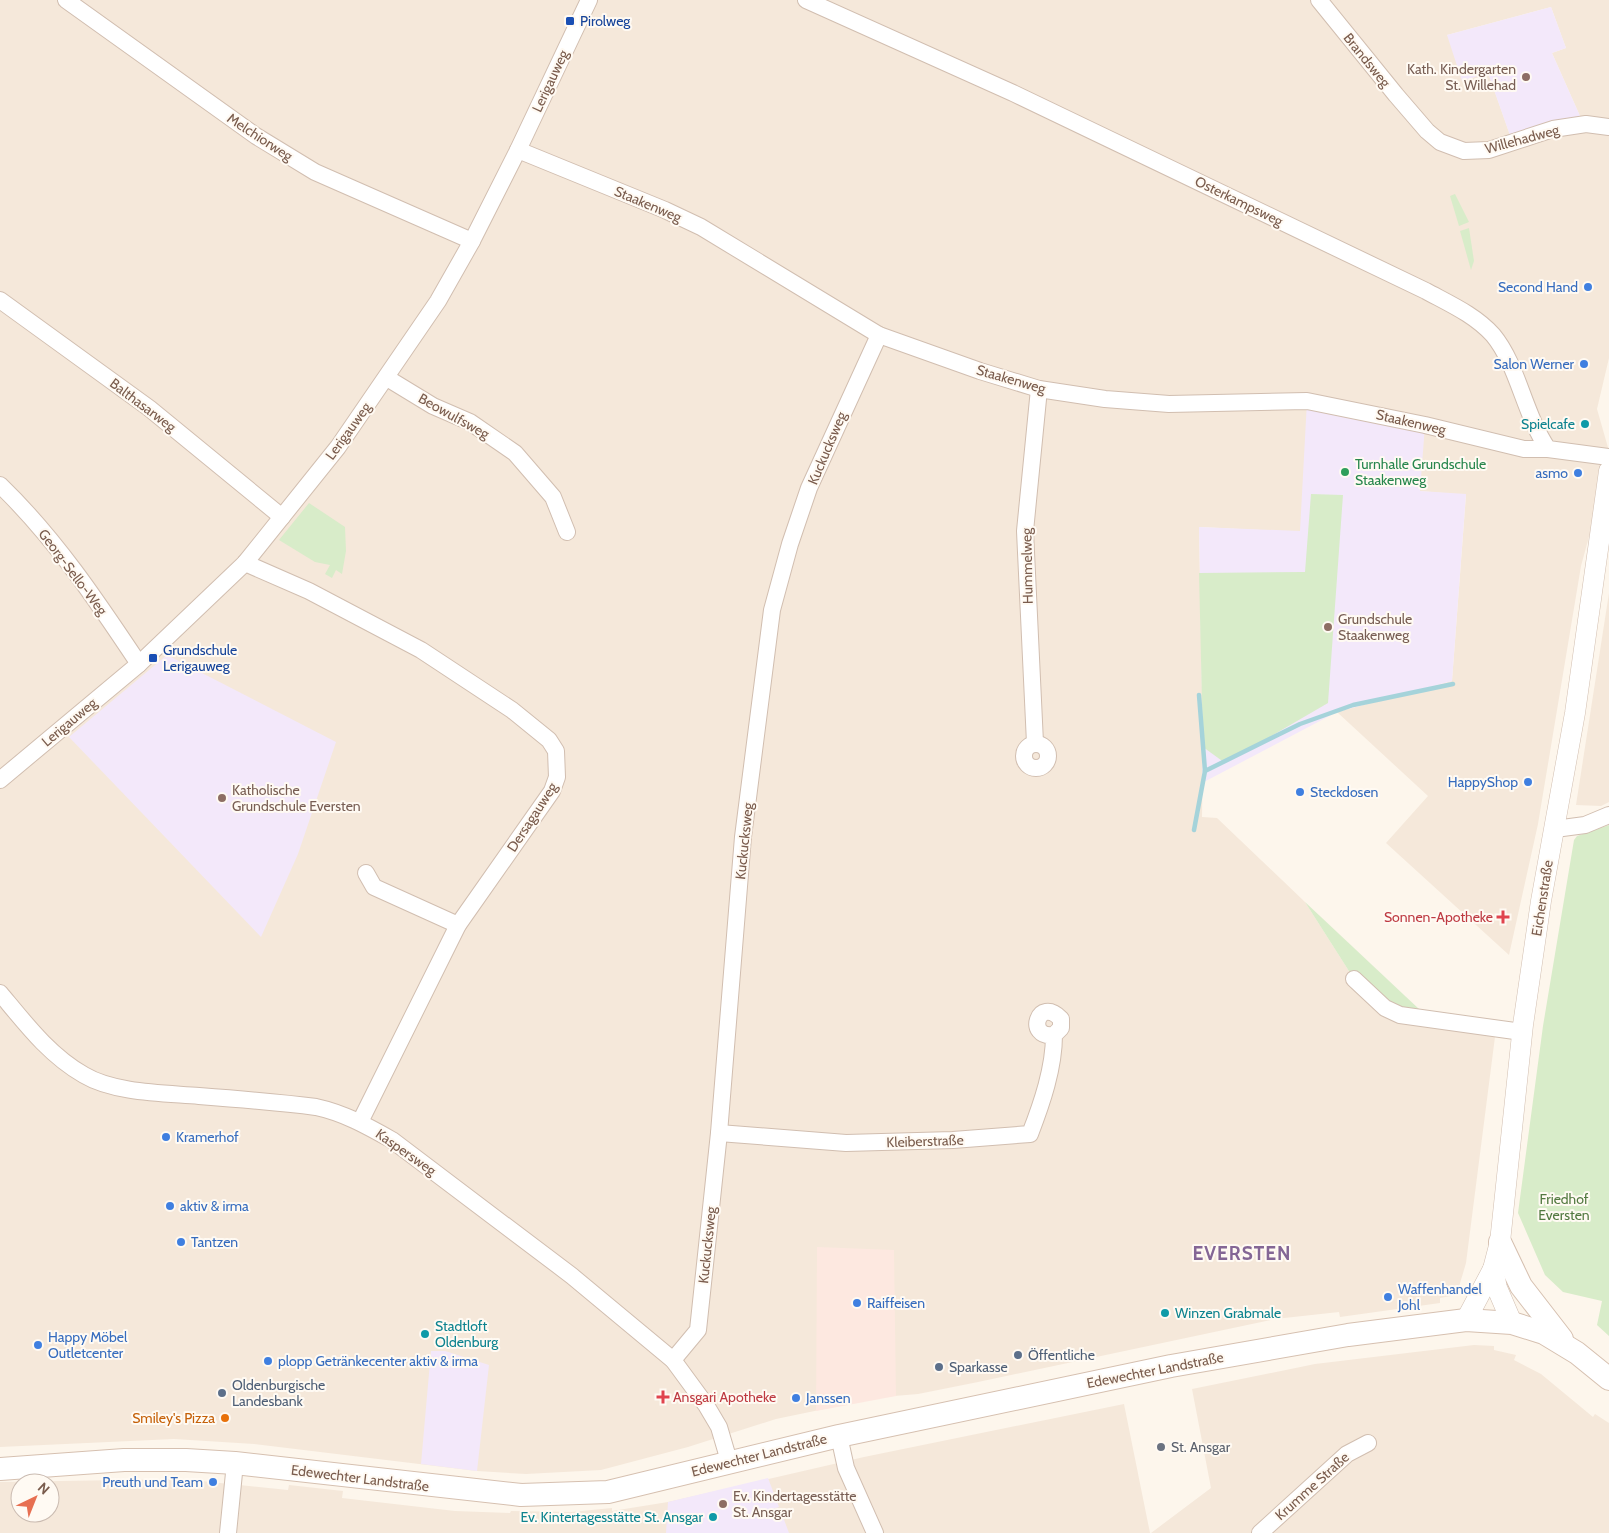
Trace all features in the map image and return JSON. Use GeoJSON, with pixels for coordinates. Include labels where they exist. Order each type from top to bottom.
{"type":"FeatureCollection","features":[{"type":"Feature","properties":{"kind":"main road"},"geometry":{"type":"LineString","coordinates":[[1500,1242],[1513,1272],[1526,1292],[1570,1349],[1609,1379]]}},
{"type":"Feature","properties":{"kind":"main road"},"geometry":{"type":"LineString","coordinates":[[1512,1322],[1526,1292]]}},
{"type":"Feature","properties":{"kind":"main road","name":"Edewechter Landstraße"},"geometry":{"type":"LineString","coordinates":[[0,1469],[124,1460],[186,1460],[235,1463],[466,1490],[546,1496],[627,1488],[729,1461],[839,1436],[1248,1351],[1348,1335],[1466,1320],[1512,1322],[1544,1333],[1570,1349]]}},
{"type":"Feature","properties":{"kind":"street","name":"Melchiorweg"},"geometry":{"type":"LineString","coordinates":[[66,0],[256,136],[315,172],[472,241]]}},
{"type":"Feature","properties":{"kind":"street","name":"Lerigauweg"},"geometry":{"type":"LineString","coordinates":[[0,780],[139,664],[245,563],[338,447],[387,378],[438,300],[472,241],[518,150],[589,0]]}},
{"type":"Feature","properties":{"kind":"street","name":"Osterkampsweg"},"geometry":{"type":"LineString","coordinates":[[806,0],[1047,109],[1426,291],[1472,316],[1493,336],[1505,354],[1534,425],[1548,449]]}},
{"type":"Feature","properties":{"kind":"street","name":"Brandsweg"},"geometry":{"type":"LineString","coordinates":[[1319,0],[1427,131],[1440,142],[1464,151]]}},
{"type":"Feature","properties":{"kind":"street","name":"Willehadweg"},"geometry":{"type":"LineString","coordinates":[[1464,151],[1489,150],[1553,129],[1586,124],[1609,127]]}},
{"type":"Feature","properties":{"kind":"street","name":"Staakenweg"},"geometry":{"type":"LineString","coordinates":[[518,150],[702,227],[878,334],[980,371],[1039,389],[1105,399],[1169,404],[1307,401],[1425,425],[1524,449],[1548,449]]}},
{"type":"Feature","properties":{"kind":"street","name":"Balthasarweg"},"geometry":{"type":"LineString","coordinates":[[0,300],[149,408],[282,517]]}},
{"type":"Feature","properties":{"kind":"street","name":"Kuckucksweg"},"geometry":{"type":"LineString","coordinates":[[673,1360],[698,1330],[718,1133],[743,837],[772,610],[790,544],[810,488],[878,334]]}},
{"type":"Feature","properties":{"kind":"street","name":"Beowulfsweg"},"geometry":{"type":"LineString","coordinates":[[387,378],[434,406],[470,422],[515,453],[553,497],[567,532]]}},
{"type":"Feature","properties":{"kind":"street","name":"Hummelweg"},"geometry":{"type":"LineString","coordinates":[[1035,743],[1025,531],[1039,389]]}},
{"type":"Feature","properties":{"kind":"street"},"geometry":{"type":"LineString","coordinates":[[1548,449],[1609,457]]}},
{"type":"Feature","properties":{"kind":"street","name":"Eichenstraße"},"geometry":{"type":"LineString","coordinates":[[1512,1322],[1497,1288],[1493,1269],[1500,1242],[1522,1032],[1541,901],[1579,685],[1609,470]]}},
{"type":"Feature","properties":{"kind":"street","name":"Georg-Sello-Weg"},"geometry":{"type":"LineString","coordinates":[[0,486],[21,506],[85,584],[139,664]]}},
{"type":"Feature","properties":{"kind":"street","name":"Dersagauweg"},"geometry":{"type":"LineString","coordinates":[[245,563],[309,591],[421,650],[512,710],[549,740],[556,751],[557,778],[552,791],[458,925],[360,1122]]}},
{"type":"Feature","properties":{"kind":"street"},"geometry":{"type":"LineString","coordinates":[[1555,829],[1585,825],[1609,815]]}},
{"type":"Feature","properties":{"kind":"street"},"geometry":{"type":"LineString","coordinates":[[366,873],[374,887],[458,925]]}},
{"type":"Feature","properties":{"kind":"street"},"geometry":{"type":"LineString","coordinates":[[1354,979],[1385,1008],[1400,1015],[1522,1032]]}},
{"type":"Feature","properties":{"kind":"street","name":"Kaspersweg"},"geometry":{"type":"LineString","coordinates":[[0,993],[36,1037],[85,1076],[106,1084],[155,1092],[316,1107],[337,1112],[360,1122],[392,1140],[572,1276],[673,1360],[706,1405],[719,1427],[729,1461]]}},
{"type":"Feature","properties":{"kind":"street","name":"Kleiberstraße"},"geometry":{"type":"LineString","coordinates":[[718,1133],[846,1144],[953,1140],[1030,1134],[1042,1103],[1054,1047],[1054,1035]]}},
{"type":"Feature","properties":{"kind":"street"},"geometry":{"type":"LineString","coordinates":[[1466,1320],[1493,1269]]}},
{"type":"Feature","properties":{"kind":"street"},"geometry":{"type":"LineString","coordinates":[[839,1436],[846,1468],[875,1533]]}},
{"type":"Feature","properties":{"kind":"street","name":"Krumme Straße"},"geometry":{"type":"LineString","coordinates":[[1260,1533],[1347,1454],[1368,1443]]}},
{"type":"Feature","properties":{"kind":"street"},"geometry":{"type":"LineString","coordinates":[[228,1533],[235,1463]]}},
{"type":"Feature","properties":{"kind":"shaded area"},"geometry":{"type":"Polygon","coordinates":[[[0,0],[1609,0],[1609,127],[1584,125],[1552,53],[1566,48],[1551,7],[1447,35],[1488,72],[1512,141],[1609,129],[1609,358],[1597,409],[1609,451],[1609,463],[1581,566],[1538,824],[1509,955],[1386,843],[1428,796],[1337,712],[1452,681],[1466,495],[1420,491],[1300,532],[1199,527],[1203,747],[1202,817],[1217,818],[1305,902],[1354,979],[1385,1008],[1496,1029],[1466,1263],[1458,1290],[1451,1296],[1440,1298],[1440,1303],[1340,1317],[1339,1312],[1275,1319],[978,1382],[918,1394],[882,1397],[776,1419],[688,1447],[601,1470],[526,1474],[477,1471],[254,1444],[174,1439],[0,1447],[0,0]]]}},
{"type":"Feature","properties":{"kind":"shaded area","name":"Kath. Kindergarten St. Willehad"},"geometry":{"type":"Polygon","coordinates":[[[1551,7],[1566,48],[1552,53],[1584,125],[1512,141],[1488,73],[1462,81],[1447,35],[1551,7]]]}},
{"type":"Feature","properties":{"kind":"shaded area","name":"Grundschule Staakenweg"},"geometry":{"type":"Polygon","coordinates":[[[1307,401],[1425,425],[1420,491],[1466,494],[1452,681],[1337,712],[1202,783],[1199,527],[1300,531],[1307,401]]]}},
{"type":"Feature","properties":{"kind":"shaded area"},"geometry":{"type":"Polygon","coordinates":[[[1609,593],[1609,802],[1601,806],[1576,805],[1609,593]]]}},
{"type":"Feature","properties":{"kind":"shaded area","name":"Katholische Grundschule Eversten"},"geometry":{"type":"Polygon","coordinates":[[[167,655],[336,742],[298,854],[261,937],[69,737],[167,655]]]}},
{"type":"Feature","properties":{"kind":"shaded area"},"geometry":{"type":"Polygon","coordinates":[[[817,1247],[894,1250],[896,1396],[816,1411],[817,1247]]]}},
{"type":"Feature","properties":{"kind":"shaded area"},"geometry":{"type":"Polygon","coordinates":[[[1474,1345],[1494,1346],[1494,1350],[1516,1355],[1514,1360],[1541,1374],[1593,1417],[1595,1414],[1609,1423],[1609,1533],[1151,1533],[1211,1488],[1192,1389],[1315,1364],[1474,1345]]]}},
{"type":"Feature","properties":{"kind":"shaded area"},"geometry":{"type":"Polygon","coordinates":[[[431,1351],[445,1351],[489,1365],[477,1471],[421,1464],[431,1351]]]}},
{"type":"Feature","properties":{"kind":"shaded area"},"geometry":{"type":"Polygon","coordinates":[[[1124,1404],[1150,1533],[0,1533],[0,1482],[10,1482],[10,1523],[60,1523],[60,1481],[182,1479],[288,1490],[289,1485],[343,1491],[342,1498],[455,1511],[510,1513],[511,1511],[571,1512],[612,1508],[612,1511],[668,1502],[864,1457],[1124,1404]]]}},
{"type":"Feature","properties":{"kind":"shaded area","name":"Ev. Kindertagesstätte St. Ansgar"},"geometry":{"type":"Polygon","coordinates":[[[768,1478],[779,1507],[773,1509],[777,1519],[783,1517],[789,1533],[666,1533],[668,1502],[768,1478]]]}},
{"type":"Feature","properties":{"kind":"green space"},"geometry":{"type":"Polygon","coordinates":[[[1455,194],[1469,222],[1459,226],[1450,196],[1455,194]]]}},
{"type":"Feature","properties":{"kind":"green space"},"geometry":{"type":"Polygon","coordinates":[[[1469,228],[1474,261],[1471,270],[1460,231],[1469,228]]]}},
{"type":"Feature","properties":{"kind":"green space"},"geometry":{"type":"Polygon","coordinates":[[[1311,494],[1343,495],[1328,703],[1225,763],[1203,747],[1199,573],[1305,572],[1311,494]]]}},
{"type":"Feature","properties":{"kind":"green space"},"geometry":{"type":"Polygon","coordinates":[[[309,503],[345,527],[346,551],[342,574],[336,570],[332,578],[325,574],[330,565],[315,562],[279,540],[309,503]]]}},
{"type":"Feature","properties":{"kind":"green space","name":"Friedhof Eversten"},"geometry":{"type":"Polygon","coordinates":[[[1609,825],[1609,1336],[1597,1325],[1602,1301],[1563,1292],[1545,1275],[1518,1213],[1543,1026],[1574,840],[1577,836],[1609,825]]]}},
{"type":"Feature","properties":{"kind":"green space"},"geometry":{"type":"Polygon","coordinates":[[[1305,902],[1420,1010],[1400,1015],[1354,979],[1305,902]]]}},
{"type":"Feature","properties":{"kind":"waterway"},"geometry":{"type":"LineString","coordinates":[[1205,771],[1300,724],[1353,705],[1453,684]]}},
{"type":"Feature","properties":{"kind":"waterway"},"geometry":{"type":"LineString","coordinates":[[1194,830],[1205,771],[1199,695]]}},
{"type":"Feature","properties":{"kind":"place","name":"Pirolweg"},"geometry":{"type":"Point","coordinates":[570,21]}},
{"type":"Feature","properties":{"kind":"place","name":"Kath. Kindergarten St. Willehad"},"geometry":{"type":"Point","coordinates":[1526,77]}},
{"type":"Feature","properties":{"kind":"place","name":"Second Hand"},"geometry":{"type":"Point","coordinates":[1588,287]}},
{"type":"Feature","properties":{"kind":"place","name":"Salon Werner"},"geometry":{"type":"Point","coordinates":[1584,364]}},
{"type":"Feature","properties":{"kind":"place","name":"Spielcafe"},"geometry":{"type":"Point","coordinates":[1585,424]}},
{"type":"Feature","properties":{"kind":"place","name":"Turnhalle Grundschule Staakenweg"},"geometry":{"type":"Point","coordinates":[1345,472]}},
{"type":"Feature","properties":{"kind":"place","name":"asmo"},"geometry":{"type":"Point","coordinates":[1578,473]}},
{"type":"Feature","properties":{"kind":"place","name":"Grundschule Staakenweg"},"geometry":{"type":"Point","coordinates":[1328,627]}},
{"type":"Feature","properties":{"kind":"place","name":"Grundschule Lerigauweg"},"geometry":{"type":"Point","coordinates":[153,658]}},
{"type":"Feature","properties":{"kind":"place","name":"HappyShop"},"geometry":{"type":"Point","coordinates":[1528,782]}},
{"type":"Feature","properties":{"kind":"place","name":"Steckdosen"},"geometry":{"type":"Point","coordinates":[1300,792]}},
{"type":"Feature","properties":{"kind":"place","name":"Katholische Grundschule Eversten"},"geometry":{"type":"Point","coordinates":[222,798]}},
{"type":"Feature","properties":{"kind":"place","name":"Sonnen-Apotheke"},"geometry":{"type":"Point","coordinates":[1503,917]}},
{"type":"Feature","properties":{"kind":"place","name":"Kramerhof"},"geometry":{"type":"Point","coordinates":[166,1137]}},
{"type":"Feature","properties":{"kind":"place","name":"aktiv & irma"},"geometry":{"type":"Point","coordinates":[170,1206]}},
{"type":"Feature","properties":{"kind":"place","name":"Tantzen"},"geometry":{"type":"Point","coordinates":[181,1242]}},
{"type":"Feature","properties":{"kind":"place","name":"Waffenhandel Johl"},"geometry":{"type":"Point","coordinates":[1388,1297]}},
{"type":"Feature","properties":{"kind":"place","name":"Raiffeisen"},"geometry":{"type":"Point","coordinates":[857,1303]}},
{"type":"Feature","properties":{"kind":"place","name":"Winzen Grabmale"},"geometry":{"type":"Point","coordinates":[1165,1313]}},
{"type":"Feature","properties":{"kind":"place","name":"Stadtloft Oldenburg"},"geometry":{"type":"Point","coordinates":[425,1334]}},
{"type":"Feature","properties":{"kind":"place","name":"Happy Möbel Outletcenter"},"geometry":{"type":"Point","coordinates":[38,1345]}},
{"type":"Feature","properties":{"kind":"place","name":"Öffentliche"},"geometry":{"type":"Point","coordinates":[1018,1355]}},
{"type":"Feature","properties":{"kind":"place","name":"plopp Getränkecenter aktiv & irma"},"geometry":{"type":"Point","coordinates":[268,1361]}},
{"type":"Feature","properties":{"kind":"place","name":"Sparkasse"},"geometry":{"type":"Point","coordinates":[939,1367]}},
{"type":"Feature","properties":{"kind":"place","name":"Oldenburgische Landesbank"},"geometry":{"type":"Point","coordinates":[222,1393]}},
{"type":"Feature","properties":{"kind":"place","name":"Ansgari Apotheke"},"geometry":{"type":"Point","coordinates":[663,1397]}},
{"type":"Feature","properties":{"kind":"place","name":"Janssen"},"geometry":{"type":"Point","coordinates":[796,1398]}},
{"type":"Feature","properties":{"kind":"place","name":"Smiley's Pizza"},"geometry":{"type":"Point","coordinates":[225,1418]}},
{"type":"Feature","properties":{"kind":"place","name":"St. Ansgar"},"geometry":{"type":"Point","coordinates":[1161,1447]}},
{"type":"Feature","properties":{"kind":"place","name":"Preuth und Team"},"geometry":{"type":"Point","coordinates":[213,1482]}},
{"type":"Feature","properties":{"kind":"place","name":"Ev. Kindertagesstätte St. Ansgar"},"geometry":{"type":"Point","coordinates":[723,1504]}},
{"type":"Feature","properties":{"kind":"place","name":"Ev. Kintertagesstätte St. Ansgar"},"geometry":{"type":"Point","coordinates":[713,1517]}},
{"type":"Feature","properties":{"kind":"district","name":"EVERSTEN"},"geometry":{"type":"Point","coordinates":[1242,1253]}}]}
